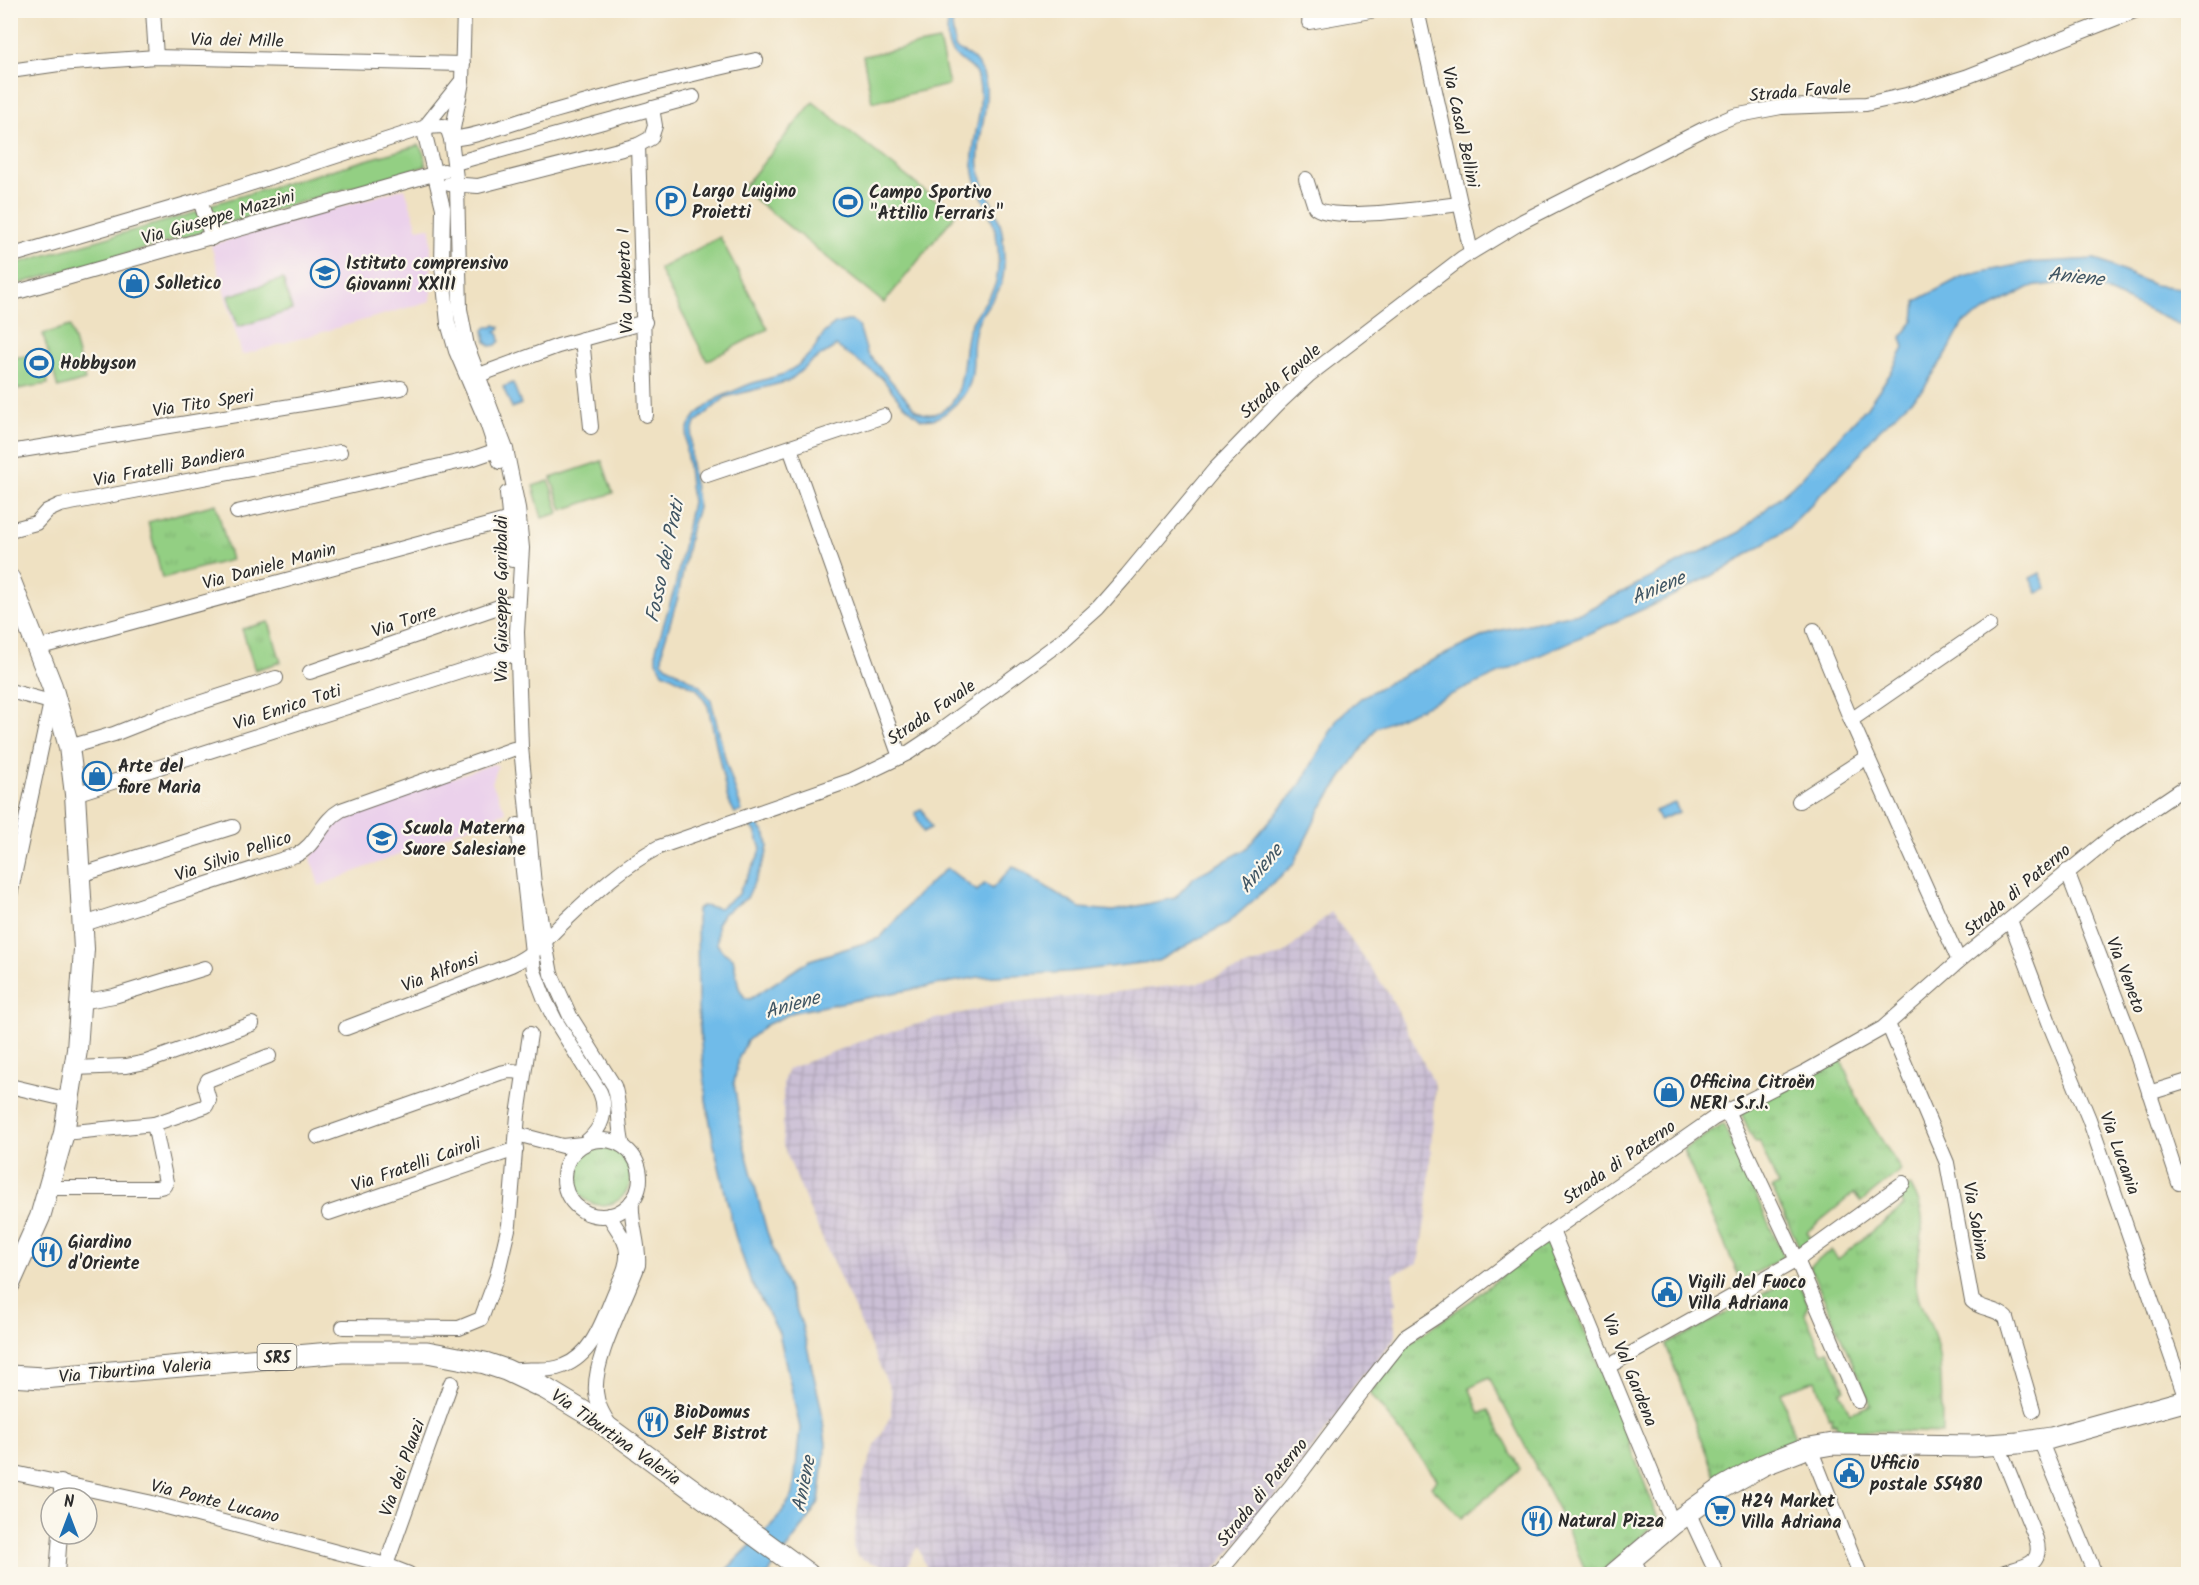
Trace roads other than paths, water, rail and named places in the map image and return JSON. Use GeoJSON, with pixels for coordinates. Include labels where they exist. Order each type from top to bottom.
{"type":"FeatureCollection","features":[{"type":"Feature","properties":{"kind":"main road"},"geometry":{"type":"LineString","coordinates":[[10,579],[37,648],[69,747],[75,794],[84,924],[81,1002],[64,1133],[50,1188],[10,1284]]}},
{"type":"Feature","properties":{"kind":"main road","name":"Via Tiburtina Valeria"},"geometry":{"type":"LineString","coordinates":[[10,1386],[43,1378],[308,1354],[389,1351],[449,1355],[485,1363],[554,1393],[612,1431],[808,1575]]}},
{"type":"Feature","properties":{"kind":"main road","name":"Via Tiburtina Valeria"},"geometry":{"type":"LineString","coordinates":[[10,1376],[43,1378]]}},
{"type":"Feature","properties":{"kind":"main road"},"geometry":{"type":"LineString","coordinates":[[1614,1575],[1637,1567],[1680,1518],[1724,1487],[1756,1469],[1810,1448],[1833,1444],[1998,1445],[2040,1440],[2188,1402]]}},
{"type":"Feature","properties":{"kind":"street"},"geometry":{"type":"LineString","coordinates":[[153,10],[156,57]]}},
{"type":"Feature","properties":{"kind":"street","name":"Via Giuseppe Garibaldi"},"geometry":{"type":"LineString","coordinates":[[464,10],[462,82],[451,139],[457,186],[460,316],[467,346],[506,449],[520,520],[522,548],[518,632],[521,747],[531,865],[551,974],[563,1002],[614,1086],[618,1099],[619,1129],[623,1146]]}},
{"type":"Feature","properties":{"kind":"street"},"geometry":{"type":"LineString","coordinates":[[1309,22],[1376,10]]}},
{"type":"Feature","properties":{"kind":"street","name":"Via Casal Bellini"},"geometry":{"type":"LineString","coordinates":[[1417,10],[1471,252]]}},
{"type":"Feature","properties":{"kind":"street","name":"Strada Favale"},"geometry":{"type":"LineString","coordinates":[[544,944],[571,914],[631,864],[659,846],[839,785],[900,757],[932,737],[1042,656],[1077,627],[1120,583],[1215,469],[1288,394],[1471,252],[1580,190],[1734,116],[1781,107],[1866,104],[1911,94],[1966,77],[2137,10]]}},
{"type":"Feature","properties":{"kind":"street","name":"Via dei Mille"},"geometry":{"type":"LineString","coordinates":[[10,71],[59,64],[156,57],[463,64]]}},
{"type":"Feature","properties":{"kind":"street"},"geometry":{"type":"LineString","coordinates":[[426,127],[443,126],[448,130],[451,139],[465,138],[496,127],[668,80],[756,60]]}},
{"type":"Feature","properties":{"kind":"street"},"geometry":{"type":"LineString","coordinates":[[462,82],[426,127],[425,139],[436,177],[457,186],[478,186],[638,144],[651,138],[655,126],[652,108]]}},
{"type":"Feature","properties":{"kind":"street"},"geometry":{"type":"LineString","coordinates":[[455,166],[693,97]]}},
{"type":"Feature","properties":{"kind":"street","name":"Via Giuseppe Mazzini"},"geometry":{"type":"LineString","coordinates":[[10,256],[200,200],[426,127]]}},
{"type":"Feature","properties":{"kind":"street","name":"Via Umberto I"},"geometry":{"type":"LineString","coordinates":[[638,144],[646,415]]}},
{"type":"Feature","properties":{"kind":"street","name":"Via Giuseppe Mazzini"},"geometry":{"type":"LineString","coordinates":[[10,294],[436,177],[455,166]]}},
{"type":"Feature","properties":{"kind":"street","name":"Via Giuseppe Garibaldi"},"geometry":{"type":"LineString","coordinates":[[436,177],[442,198],[444,221],[442,266],[448,323],[456,351],[497,450],[510,519],[513,749],[531,954],[534,972],[545,1000],[602,1097],[603,1119],[593,1136],[585,1143]]}},
{"type":"Feature","properties":{"kind":"street"},"geometry":{"type":"LineString","coordinates":[[1306,179],[1315,207],[1325,213],[1356,214],[1460,204]]}},
{"type":"Feature","properties":{"kind":"street"},"geometry":{"type":"LineString","coordinates":[[200,200],[212,238]]}},
{"type":"Feature","properties":{"kind":"street"},"geometry":{"type":"LineString","coordinates":[[479,375],[582,339],[645,322]]}},
{"type":"Feature","properties":{"kind":"street"},"geometry":{"type":"LineString","coordinates":[[582,339],[591,427]]}},
{"type":"Feature","properties":{"kind":"street","name":"Via Tito Speri"},"geometry":{"type":"LineString","coordinates":[[10,452],[400,388]]}},
{"type":"Feature","properties":{"kind":"street"},"geometry":{"type":"LineString","coordinates":[[707,476],[884,416]]}},
{"type":"Feature","properties":{"kind":"street"},"geometry":{"type":"LineString","coordinates":[[789,448],[900,757]]}},
{"type":"Feature","properties":{"kind":"street"},"geometry":{"type":"LineString","coordinates":[[237,512],[471,459],[497,450]]}},
{"type":"Feature","properties":{"kind":"street","name":"Via Fratelli Bandiera"},"geometry":{"type":"LineString","coordinates":[[10,530],[36,523],[48,511],[60,505],[340,452]]}},
{"type":"Feature","properties":{"kind":"street","name":"Via Daniele Manin"},"geometry":{"type":"LineString","coordinates":[[37,648],[510,519]]}},
{"type":"Feature","properties":{"kind":"street","name":"Via Torre"},"geometry":{"type":"LineString","coordinates":[[310,672],[510,603]]}},
{"type":"Feature","properties":{"kind":"street"},"geometry":{"type":"LineString","coordinates":[[1851,720],[1989,625]]}},
{"type":"Feature","properties":{"kind":"street"},"geometry":{"type":"LineString","coordinates":[[1814,630],[1867,757],[1959,961]]}},
{"type":"Feature","properties":{"kind":"street","name":"Via Enrico Toti"},"geometry":{"type":"LineString","coordinates":[[75,794],[510,655]]}},
{"type":"Feature","properties":{"kind":"street"},"geometry":{"type":"LineString","coordinates":[[69,747],[114,734],[155,717],[276,678]]}},
{"type":"Feature","properties":{"kind":"street"},"geometry":{"type":"LineString","coordinates":[[10,691],[54,703],[10,896]]}},
{"type":"Feature","properties":{"kind":"street","name":"Via Silvio Pellico"},"geometry":{"type":"LineString","coordinates":[[84,924],[296,855],[310,846],[327,821],[338,812],[513,749]]}},
{"type":"Feature","properties":{"kind":"street"},"geometry":{"type":"LineString","coordinates":[[1799,801],[1867,757]]}},
{"type":"Feature","properties":{"kind":"street","name":"Strada di Paterno"},"geometry":{"type":"LineString","coordinates":[[1218,1575],[1291,1486],[1406,1337],[1552,1231],[1709,1122],[1805,1072],[1888,1024],[2067,871],[2118,832],[2188,785]]}},
{"type":"Feature","properties":{"kind":"street"},"geometry":{"type":"LineString","coordinates":[[80,875],[233,826]]}},
{"type":"Feature","properties":{"kind":"street","name":"Via Veneto"},"geometry":{"type":"LineString","coordinates":[[2067,871],[2114,992],[2179,1183]]}},
{"type":"Feature","properties":{"kind":"street","name":"Via Lucania"},"geometry":{"type":"LineString","coordinates":[[2010,920],[2089,1119],[2188,1402]]}},
{"type":"Feature","properties":{"kind":"street","name":"Via Alfonsi"},"geometry":{"type":"LineString","coordinates":[[346,1028],[511,964],[531,954],[544,944]]}},
{"type":"Feature","properties":{"kind":"street"},"geometry":{"type":"LineString","coordinates":[[81,1002],[114,996],[205,968]]}},
{"type":"Feature","properties":{"kind":"street"},"geometry":{"type":"LineString","coordinates":[[74,1068],[121,1066],[146,1062],[252,1024]]}},
{"type":"Feature","properties":{"kind":"street","name":"Via Sabina"},"geometry":{"type":"LineString","coordinates":[[1888,1024],[1947,1163],[1972,1300],[1976,1305],[2000,1312],[2006,1318],[2033,1410]]}},
{"type":"Feature","properties":{"kind":"street"},"geometry":{"type":"LineString","coordinates":[[343,1327],[459,1328],[482,1318],[497,1276],[508,1225],[530,1034]]}},
{"type":"Feature","properties":{"kind":"street"},"geometry":{"type":"LineString","coordinates":[[64,1133],[154,1124],[206,1106],[209,1101],[205,1086],[208,1080],[269,1056]]}},
{"type":"Feature","properties":{"kind":"street"},"geometry":{"type":"LineString","coordinates":[[318,1137],[500,1073],[524,1072]]}},
{"type":"Feature","properties":{"kind":"street"},"geometry":{"type":"LineString","coordinates":[[2149,1093],[2188,1081]]}},
{"type":"Feature","properties":{"kind":"street"},"geometry":{"type":"LineString","coordinates":[[10,1086],[69,1101]]}},
{"type":"Feature","properties":{"kind":"street"},"geometry":{"type":"LineString","coordinates":[[1727,1112],[1797,1260],[1858,1401]]}},
{"type":"Feature","properties":{"kind":"street"},"geometry":{"type":"LineString","coordinates":[[50,1188],[156,1188],[164,1186],[167,1177],[154,1124]]}},
{"type":"Feature","properties":{"kind":"street"},"geometry":{"type":"LineString","coordinates":[[517,1134],[566,1147],[605,1139],[623,1146],[632,1154],[638,1165],[640,1178],[638,1190],[632,1202],[626,1208],[609,1215],[596,1216],[583,1212],[575,1206],[564,1188],[564,1157],[556,1145]]}},
{"type":"Feature","properties":{"kind":"street"},"geometry":{"type":"LineString","coordinates":[[564,1165],[576,1149],[585,1143]]}},
{"type":"Feature","properties":{"kind":"street","name":"Via Fratelli Cairoli"},"geometry":{"type":"LineString","coordinates":[[329,1213],[516,1149]]}},
{"type":"Feature","properties":{"kind":"street"},"geometry":{"type":"LineString","coordinates":[[1609,1366],[1797,1260],[1903,1183]]}},
{"type":"Feature","properties":{"kind":"street"},"geometry":{"type":"LineString","coordinates":[[612,1431],[599,1407],[596,1378],[601,1358],[638,1265],[631,1221],[632,1202]]}},
{"type":"Feature","properties":{"kind":"street"},"geometry":{"type":"LineString","coordinates":[[508,1372],[522,1369],[555,1369],[565,1366],[584,1352],[598,1332],[627,1264],[626,1247],[609,1215]]}},
{"type":"Feature","properties":{"kind":"street","name":"Via Val Gardena"},"geometry":{"type":"LineString","coordinates":[[1552,1231],[1609,1366],[1680,1518],[1717,1575]]}},
{"type":"Feature","properties":{"kind":"street","name":"Via dei Plauzi"},"geometry":{"type":"LineString","coordinates":[[387,1565],[451,1383]]}},
{"type":"Feature","properties":{"kind":"street"},"geometry":{"type":"LineString","coordinates":[[2040,1440],[2095,1575]]}},
{"type":"Feature","properties":{"kind":"street"},"geometry":{"type":"LineString","coordinates":[[1998,1445],[2039,1551],[2037,1558],[2031,1563],[2005,1572]]}},
{"type":"Feature","properties":{"kind":"street"},"geometry":{"type":"LineString","coordinates":[[1810,1448],[1860,1575]]}},
{"type":"Feature","properties":{"kind":"street","name":"Via Ponte Lucano"},"geometry":{"type":"LineString","coordinates":[[10,1472],[159,1505],[387,1565],[409,1575]]}},
{"type":"Feature","properties":{"kind":"street"},"geometry":{"type":"LineString","coordinates":[[60,1482],[60,1486]]}},
{"type":"Feature","properties":{"kind":"street"},"geometry":{"type":"LineString","coordinates":[[57,1575],[59,1546]]}},
{"type":"Feature","properties":{"kind":"water"},"geometry":{"type":"Polygon","coordinates":[[[950,11],[956,11],[952,26],[955,48],[971,57],[980,68],[985,81],[986,95],[979,167],[1002,231],[1004,253],[1001,286],[978,322],[973,347],[973,368],[968,388],[944,414],[933,419],[921,419],[901,402],[882,378],[836,346],[811,362],[789,381],[726,397],[695,423],[691,436],[691,464],[698,508],[691,529],[678,597],[663,646],[662,661],[699,685],[711,700],[726,762],[742,811],[735,813],[728,800],[708,706],[697,689],[663,672],[656,661],[656,649],[675,587],[692,502],[686,436],[689,425],[697,414],[718,398],[750,384],[784,374],[812,352],[824,333],[835,324],[847,321],[852,321],[859,326],[867,353],[916,410],[935,414],[947,408],[955,397],[962,376],[968,332],[995,285],[998,258],[995,230],[973,166],[980,89],[975,72],[949,47],[947,33],[950,11]]]}},
{"type":"Feature","properties":{"kind":"water","name":"Aniene"},"geometry":{"type":"Polygon","coordinates":[[[2095,259],[2154,285],[2188,289],[2188,324],[2178,324],[2095,286],[2071,282],[2030,287],[1963,323],[1924,388],[1874,435],[1859,455],[1788,528],[1728,567],[1666,599],[1376,728],[1321,808],[1293,865],[1228,923],[1158,961],[1068,972],[979,977],[794,1012],[766,1025],[747,1041],[739,1057],[734,1083],[743,1141],[767,1232],[802,1325],[821,1407],[826,1444],[819,1502],[768,1574],[722,1574],[777,1519],[793,1495],[800,1428],[779,1333],[751,1282],[735,1235],[706,1100],[698,1009],[697,909],[702,906],[719,908],[739,894],[761,849],[755,831],[748,825],[756,822],[766,835],[768,846],[766,856],[747,898],[724,913],[717,924],[717,944],[723,952],[733,958],[739,988],[745,998],[750,999],[810,960],[880,938],[917,895],[947,868],[977,891],[985,883],[992,889],[1013,866],[1080,908],[1113,911],[1175,898],[1194,877],[1245,850],[1300,785],[1338,718],[1362,697],[1492,632],[1583,612],[1740,532],[1801,478],[1867,407],[1890,374],[1904,348],[1901,337],[1914,321],[1916,301],[1963,276],[2027,263],[2095,259]]]}},
{"type":"Feature","properties":{"kind":"water"},"geometry":{"type":"Polygon","coordinates":[[[495,325],[500,327],[495,331],[500,341],[491,346],[486,342],[484,330],[495,325]]]}},
{"type":"Feature","properties":{"kind":"water"},"geometry":{"type":"Polygon","coordinates":[[[513,383],[521,404],[512,408],[503,387],[513,383]]]}},
{"type":"Feature","properties":{"kind":"water"},"geometry":{"type":"Polygon","coordinates":[[[2040,573],[2047,589],[2037,593],[2030,578],[2040,573]]]}},
{"type":"Feature","properties":{"kind":"water"},"geometry":{"type":"Polygon","coordinates":[[[1675,803],[1679,812],[1659,820],[1655,811],[1675,803]]]}},
{"type":"Feature","properties":{"kind":"water"},"geometry":{"type":"Polygon","coordinates":[[[922,809],[931,828],[923,832],[915,813],[922,809]]]}},
{"type":"Feature","properties":{"kind":"place","name":"Largo Luigino Proietti"},"geometry":{"type":"Point","coordinates":[671,201]}},
{"type":"Feature","properties":{"kind":"place","name":"Campo Sportivo \"Attilio Ferraris\""},"geometry":{"type":"Point","coordinates":[848,202]}},
{"type":"Feature","properties":{"kind":"place","name":"Istituto comprensivo Giovanni XXIII"},"geometry":{"type":"Point","coordinates":[325,273]}},
{"type":"Feature","properties":{"kind":"place","name":"Solletico"},"geometry":{"type":"Point","coordinates":[134,283]}},
{"type":"Feature","properties":{"kind":"place","name":"Hobbyson"},"geometry":{"type":"Point","coordinates":[39,363]}},
{"type":"Feature","properties":{"kind":"place","name":"Arte del fiore Maria"},"geometry":{"type":"Point","coordinates":[97,776]}},
{"type":"Feature","properties":{"kind":"place","name":"Scuola Materna Suore Salesiane"},"geometry":{"type":"Point","coordinates":[382,838]}},
{"type":"Feature","properties":{"kind":"place","name":"Officina Citroën NERI S.r.l."},"geometry":{"type":"Point","coordinates":[1669,1092]}},
{"type":"Feature","properties":{"kind":"place","name":"Giardino d'Oriente"},"geometry":{"type":"Point","coordinates":[47,1252]}},
{"type":"Feature","properties":{"kind":"place","name":"Vigili del Fuoco Villa Adriana"},"geometry":{"type":"Point","coordinates":[1667,1292]}},
{"type":"Feature","properties":{"kind":"place","name":"BioDomus Self Bistrot"},"geometry":{"type":"Point","coordinates":[653,1422]}},
{"type":"Feature","properties":{"kind":"place","name":"Ufficio postale 55480"},"geometry":{"type":"Point","coordinates":[1849,1473]}},
{"type":"Feature","properties":{"kind":"place","name":"H24 Market Villa Adriana"},"geometry":{"type":"Point","coordinates":[1720,1511]}},
{"type":"Feature","properties":{"kind":"place","name":"Natural Pizza"},"geometry":{"type":"Point","coordinates":[1537,1521]}},
{"type":"Feature","properties":{"kind":"water label","name":"Fosso dei Prati"},"geometry":{"type":"Point","coordinates":[664,561]}}]}
